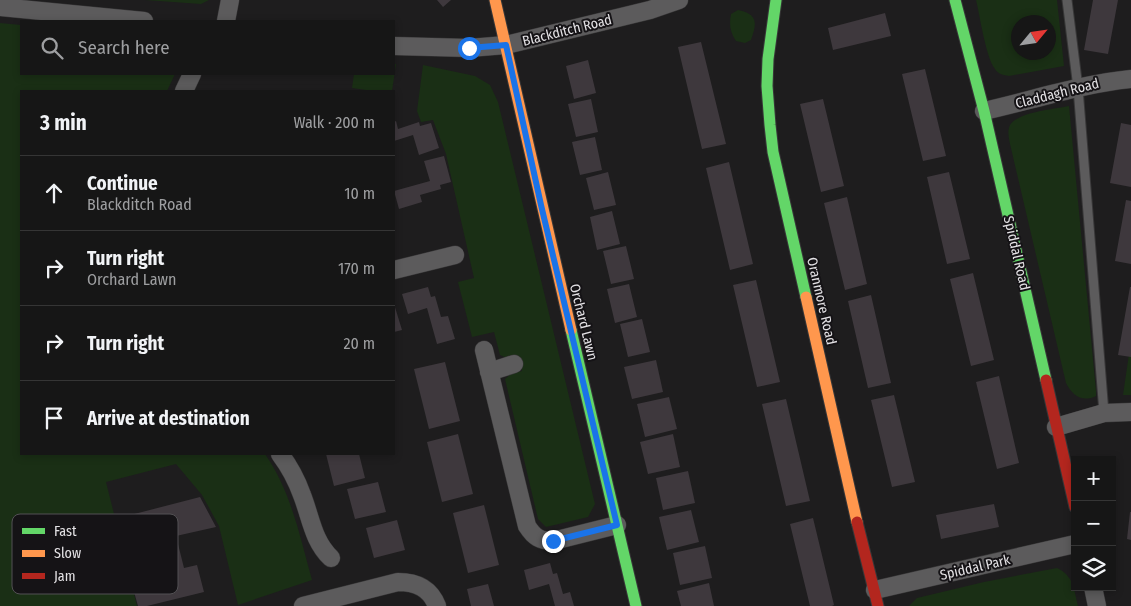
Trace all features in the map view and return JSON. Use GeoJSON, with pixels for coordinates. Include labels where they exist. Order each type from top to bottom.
{"type":"FeatureCollection","features":[{"type":"Feature","properties":{"kind":"street"},"geometry":{"type":"LineString","coordinates":[[226,20],[230,0]]}},
{"type":"Feature","properties":{"kind":"street","name":"Orchard Lawn"},"geometry":{"type":"LineString","coordinates":[[495,0],[541,205],[636,606]]}},
{"type":"Feature","properties":{"kind":"street","name":"Blackditch Road"},"geometry":{"type":"LineString","coordinates":[[395,46],[469,48],[506,45],[650,10],[679,0]]}},
{"type":"Feature","properties":{"kind":"street","name":"Oranmore Road"},"geometry":{"type":"LineString","coordinates":[[776,0],[777,13],[769,43],[767,75],[767,97],[773,152],[852,499],[877,598]]}},
{"type":"Feature","properties":{"kind":"street","name":"Spiddal Road"},"geometry":{"type":"LineString","coordinates":[[955,0],[984,111],[1073,501]]}},
{"type":"Feature","properties":{"kind":"street"},"geometry":{"type":"LineString","coordinates":[[0,7],[134,20]]}},
{"type":"Feature","properties":{"kind":"street"},"geometry":{"type":"LineString","coordinates":[[184,90],[192,75]]}},
{"type":"Feature","properties":{"kind":"street","name":"Claddagh Road"},"geometry":{"type":"LineString","coordinates":[[984,111],[1107,81],[1131,79]]}},
{"type":"Feature","properties":{"kind":"street"},"geometry":{"type":"LineString","coordinates":[[395,270],[455,254]]}},
{"type":"Feature","properties":{"kind":"street"},"geometry":{"type":"LineString","coordinates":[[484,350],[527,526],[533,536],[544,541],[553,541],[617,525]]}},
{"type":"Feature","properties":{"kind":"street"},"geometry":{"type":"LineString","coordinates":[[489,372],[514,364]]}},
{"type":"Feature","properties":{"kind":"street"},"geometry":{"type":"LineString","coordinates":[[1056,427],[1104,413],[1131,412]]}},
{"type":"Feature","properties":{"kind":"street"},"geometry":{"type":"LineString","coordinates":[[281,455],[301,493],[321,549],[331,558]]}},
{"type":"Feature","properties":{"kind":"street","name":"Spiddal Park"},"geometry":{"type":"LineString","coordinates":[[877,598],[1071,545]]}},
{"type":"Feature","properties":{"kind":"street"},"geometry":{"type":"LineString","coordinates":[[303,606],[398,582],[413,582],[429,592],[437,606]]}},
{"type":"Feature","properties":{"kind":"street"},"geometry":{"type":"LineString","coordinates":[[1094,591],[1097,606]]}},
{"type":"Feature","properties":{"kind":"lane"},"geometry":{"type":"LineString","coordinates":[[1067,0],[1078,88],[1104,413]]}},
{"type":"Feature","properties":{"kind":"green space"},"geometry":{"type":"Polygon","coordinates":[[[145,0],[209,0],[201,4],[145,0]]]}},
{"type":"Feature","properties":{"kind":"green space"},"geometry":{"type":"Polygon","coordinates":[[[976,0],[1057,0],[1064,66],[1009,76],[1003,75],[992,64],[976,0]]]}},
{"type":"Feature","properties":{"kind":"green space"},"geometry":{"type":"Polygon","coordinates":[[[738,10],[749,14],[755,24],[751,40],[745,43],[736,41],[732,35],[731,14],[738,10]]]}},
{"type":"Feature","properties":{"kind":"green space"},"geometry":{"type":"Polygon","coordinates":[[[0,23],[20,25],[20,75],[175,75],[167,90],[20,90],[20,455],[266,455],[282,483],[288,499],[312,580],[238,605],[219,526],[202,495],[176,464],[106,482],[114,514],[12,514],[12,594],[134,594],[137,606],[0,606],[0,23]]]}},
{"type":"Feature","properties":{"kind":"green space"},"geometry":{"type":"Polygon","coordinates":[[[423,65],[475,76],[490,85],[498,102],[595,504],[588,517],[546,527],[538,519],[505,379],[511,374],[522,371],[518,355],[507,358],[500,355],[494,332],[472,337],[458,282],[474,278],[446,154],[433,120],[421,122],[417,111],[423,65]]]}},
{"type":"Feature","properties":{"kind":"green space"},"geometry":{"type":"Polygon","coordinates":[[[354,75],[394,75],[392,90],[352,88],[354,75]]]}},
{"type":"Feature","properties":{"kind":"green space"},"geometry":{"type":"Polygon","coordinates":[[[1069,106],[1096,391],[1096,396],[1086,399],[1074,394],[1066,383],[1009,134],[1010,125],[1021,117],[1069,106]]]}},
{"type":"Feature","properties":{"kind":"green space"},"geometry":{"type":"Polygon","coordinates":[[[1129,354],[1131,354],[1131,395],[1123,395],[1129,354]]]}},
{"type":"Feature","properties":{"kind":"green space"},"geometry":{"type":"Polygon","coordinates":[[[1057,568],[1063,571],[1070,579],[1071,591],[1074,591],[1078,606],[909,606],[917,598],[984,582],[1057,568]]]}},
{"type":"Feature","properties":{"kind":"building"},"geometry":{"type":"Polygon","coordinates":[[[437,0],[451,0],[443,7],[437,0]]]}},
{"type":"Feature","properties":{"kind":"building"},"geometry":{"type":"Polygon","coordinates":[[[1093,0],[1118,0],[1108,54],[1084,50],[1093,0]]]}},
{"type":"Feature","properties":{"kind":"building"},"geometry":{"type":"Polygon","coordinates":[[[885,13],[891,36],[833,50],[828,28],[885,13]]]}},
{"type":"Feature","properties":{"kind":"building"},"geometry":{"type":"Polygon","coordinates":[[[701,42],[726,144],[702,149],[678,47],[701,42]]]}},
{"type":"Feature","properties":{"kind":"building"},"geometry":{"type":"Polygon","coordinates":[[[588,60],[596,93],[574,99],[566,66],[588,60]]]}},
{"type":"Feature","properties":{"kind":"building"},"geometry":{"type":"Polygon","coordinates":[[[925,69],[946,156],[923,161],[902,74],[925,69]]]}},
{"type":"Feature","properties":{"kind":"building"},"geometry":{"type":"Polygon","coordinates":[[[591,99],[598,132],[576,137],[568,104],[591,99]]]}},
{"type":"Feature","properties":{"kind":"building"},"geometry":{"type":"Polygon","coordinates":[[[823,99],[844,186],[821,192],[800,104],[823,99]]]}},
{"type":"Feature","properties":{"kind":"building"},"geometry":{"type":"Polygon","coordinates":[[[395,122],[398,129],[419,122],[420,126],[431,123],[439,148],[419,155],[413,135],[395,141],[395,122]]]}},
{"type":"Feature","properties":{"kind":"building"},"geometry":{"type":"Polygon","coordinates":[[[1121,123],[1131,125],[1131,187],[1110,183],[1121,123]]]}},
{"type":"Feature","properties":{"kind":"building"},"geometry":{"type":"Polygon","coordinates":[[[595,137],[602,170],[580,175],[572,142],[595,137]]]}},
{"type":"Feature","properties":{"kind":"building"},"geometry":{"type":"Polygon","coordinates":[[[444,156],[451,182],[440,185],[441,189],[420,195],[422,202],[399,209],[395,191],[430,181],[424,161],[444,156]]]}},
{"type":"Feature","properties":{"kind":"building"},"geometry":{"type":"Polygon","coordinates":[[[729,162],[753,264],[730,270],[706,168],[729,162]]]}},
{"type":"Feature","properties":{"kind":"building"},"geometry":{"type":"Polygon","coordinates":[[[608,172],[616,205],[594,210],[586,178],[608,172]]]}},
{"type":"Feature","properties":{"kind":"building"},"geometry":{"type":"Polygon","coordinates":[[[949,172],[970,259],[947,264],[927,177],[949,172]]]}},
{"type":"Feature","properties":{"kind":"building"},"geometry":{"type":"Polygon","coordinates":[[[847,197],[867,284],[845,290],[824,203],[847,197]]]}},
{"type":"Feature","properties":{"kind":"building"},"geometry":{"type":"Polygon","coordinates":[[[1126,200],[1131,201],[1131,264],[1115,261],[1126,200]]]}},
{"type":"Feature","properties":{"kind":"building"},"geometry":{"type":"Polygon","coordinates":[[[612,211],[620,244],[597,250],[590,217],[612,211]]]}},
{"type":"Feature","properties":{"kind":"building"},"geometry":{"type":"Polygon","coordinates":[[[626,246],[634,279],[611,284],[603,251],[626,246]]]}},
{"type":"Feature","properties":{"kind":"building"},"geometry":{"type":"Polygon","coordinates":[[[973,273],[994,360],[971,366],[950,279],[973,273]]]}},
{"type":"Feature","properties":{"kind":"building"},"geometry":{"type":"Polygon","coordinates":[[[756,280],[780,382],[757,387],[733,285],[756,280]]]}},
{"type":"Feature","properties":{"kind":"building"},"geometry":{"type":"Polygon","coordinates":[[[629,284],[637,317],[615,323],[607,289],[629,284]]]}},
{"type":"Feature","properties":{"kind":"building"},"geometry":{"type":"Polygon","coordinates":[[[428,287],[431,297],[435,296],[441,317],[448,316],[455,339],[437,344],[427,308],[408,314],[402,294],[428,287]]]}},
{"type":"Feature","properties":{"kind":"building"},"geometry":{"type":"Polygon","coordinates":[[[1131,287],[1131,357],[1118,355],[1131,287]]]}},
{"type":"Feature","properties":{"kind":"building"},"geometry":{"type":"Polygon","coordinates":[[[871,295],[891,383],[868,388],[848,301],[871,295]]]}},
{"type":"Feature","properties":{"kind":"building"},"geometry":{"type":"Polygon","coordinates":[[[395,307],[402,330],[395,332],[395,307]]]}},
{"type":"Feature","properties":{"kind":"building"},"geometry":{"type":"Polygon","coordinates":[[[642,319],[650,352],[628,357],[620,324],[642,319]]]}},
{"type":"Feature","properties":{"kind":"building"},"geometry":{"type":"Polygon","coordinates":[[[656,360],[663,392],[632,399],[624,367],[656,360]]]}},
{"type":"Feature","properties":{"kind":"building"},"geometry":{"type":"Polygon","coordinates":[[[445,362],[460,421],[429,429],[414,369],[445,362]]]}},
{"type":"Feature","properties":{"kind":"building"},"geometry":{"type":"Polygon","coordinates":[[[999,376],[1019,463],[997,469],[976,382],[999,376]]]}},
{"type":"Feature","properties":{"kind":"building"},"geometry":{"type":"Polygon","coordinates":[[[894,395],[915,482],[892,487],[871,400],[894,395]]]}},
{"type":"Feature","properties":{"kind":"building"},"geometry":{"type":"Polygon","coordinates":[[[669,397],[677,429],[645,437],[637,404],[669,397]]]}},
{"type":"Feature","properties":{"kind":"building"},"geometry":{"type":"Polygon","coordinates":[[[786,399],[810,501],[786,506],[762,404],[786,399]]]}},
{"type":"Feature","properties":{"kind":"building"},"geometry":{"type":"Polygon","coordinates":[[[458,434],[473,494],[442,502],[427,442],[458,434]]]}},
{"type":"Feature","properties":{"kind":"building"},"geometry":{"type":"Polygon","coordinates":[[[673,434],[680,467],[648,474],[640,442],[673,434]]]}},
{"type":"Feature","properties":{"kind":"building"},"geometry":{"type":"Polygon","coordinates":[[[326,455],[359,455],[365,478],[334,486],[326,455]]]}},
{"type":"Feature","properties":{"kind":"building"},"geometry":{"type":"Polygon","coordinates":[[[688,471],[695,503],[663,510],[656,478],[688,471]]]}},
{"type":"Feature","properties":{"kind":"building"},"geometry":{"type":"Polygon","coordinates":[[[378,482],[386,512],[355,519],[347,489],[378,482]]]}},
{"type":"Feature","properties":{"kind":"building"},"geometry":{"type":"Polygon","coordinates":[[[200,497],[216,527],[178,536],[178,514],[134,514],[200,497]]]}},
{"type":"Feature","properties":{"kind":"building"},"geometry":{"type":"Polygon","coordinates":[[[994,504],[999,527],[941,539],[936,515],[994,504]]]}},
{"type":"Feature","properties":{"kind":"building"},"geometry":{"type":"Polygon","coordinates":[[[484,505],[499,565],[468,573],[453,513],[484,505]]]}},
{"type":"Feature","properties":{"kind":"building"},"geometry":{"type":"Polygon","coordinates":[[[691,510],[699,542],[667,550],[659,517],[691,510]]]}},
{"type":"Feature","properties":{"kind":"building"},"geometry":{"type":"Polygon","coordinates":[[[1131,512],[1131,540],[1127,539],[1131,512]]]}},
{"type":"Feature","properties":{"kind":"building"},"geometry":{"type":"Polygon","coordinates":[[[813,518],[834,605],[832,606],[810,606],[790,524],[813,518]]]}},
{"type":"Feature","properties":{"kind":"building"},"geometry":{"type":"Polygon","coordinates":[[[397,520],[405,550],[374,558],[366,528],[397,520]]]}},
{"type":"Feature","properties":{"kind":"building"},"geometry":{"type":"Polygon","coordinates":[[[178,544],[184,568],[197,565],[204,592],[147,606],[138,606],[135,594],[178,594],[178,544]]]}},
{"type":"Feature","properties":{"kind":"building"},"geometry":{"type":"Polygon","coordinates":[[[705,546],[712,578],[680,585],[673,553],[705,546]]]}},
{"type":"Feature","properties":{"kind":"building"},"geometry":{"type":"Polygon","coordinates":[[[550,563],[553,574],[557,573],[563,594],[570,592],[574,606],[555,606],[549,584],[529,590],[524,570],[550,563]]]}},
{"type":"Feature","properties":{"kind":"building"},"geometry":{"type":"Polygon","coordinates":[[[709,583],[714,606],[681,606],[677,591],[709,583]]]}},
{"type":"Feature","properties":{"kind":"building"},"geometry":{"type":"Polygon","coordinates":[[[488,584],[494,606],[471,606],[467,589],[488,584]]]}},
{"type":"Feature","properties":{"kind":"traffic: fast"},"geometry":{"type":"LineString","coordinates":[[776,0],[768,59],[767,86],[770,125],[773,152],[806,297]]}},
{"type":"Feature","properties":{"kind":"traffic: fast"},"geometry":{"type":"LineString","coordinates":[[955,0],[984,111],[1046,380]]}},
{"type":"Feature","properties":{"kind":"traffic: fast"},"geometry":{"type":"LineString","coordinates":[[571,330],[636,606]]}},
{"type":"Feature","properties":{"kind":"traffic: slow"},"geometry":{"type":"LineString","coordinates":[[495,0],[571,330]]}},
{"type":"Feature","properties":{"kind":"traffic: slow"},"geometry":{"type":"LineString","coordinates":[[806,297],[857,522]]}},
{"type":"Feature","properties":{"kind":"traffic: jam"},"geometry":{"type":"LineString","coordinates":[[1046,380],[1074,501]]}},
{"type":"Feature","properties":{"kind":"traffic: jam"},"geometry":{"type":"LineString","coordinates":[[857,522],[878,606]]}},
{"type":"Feature","properties":{"kind":"route"},"geometry":{"type":"LineString","coordinates":[[469,48],[506,45],[541,205],[617,525],[553,541]]}}]}
